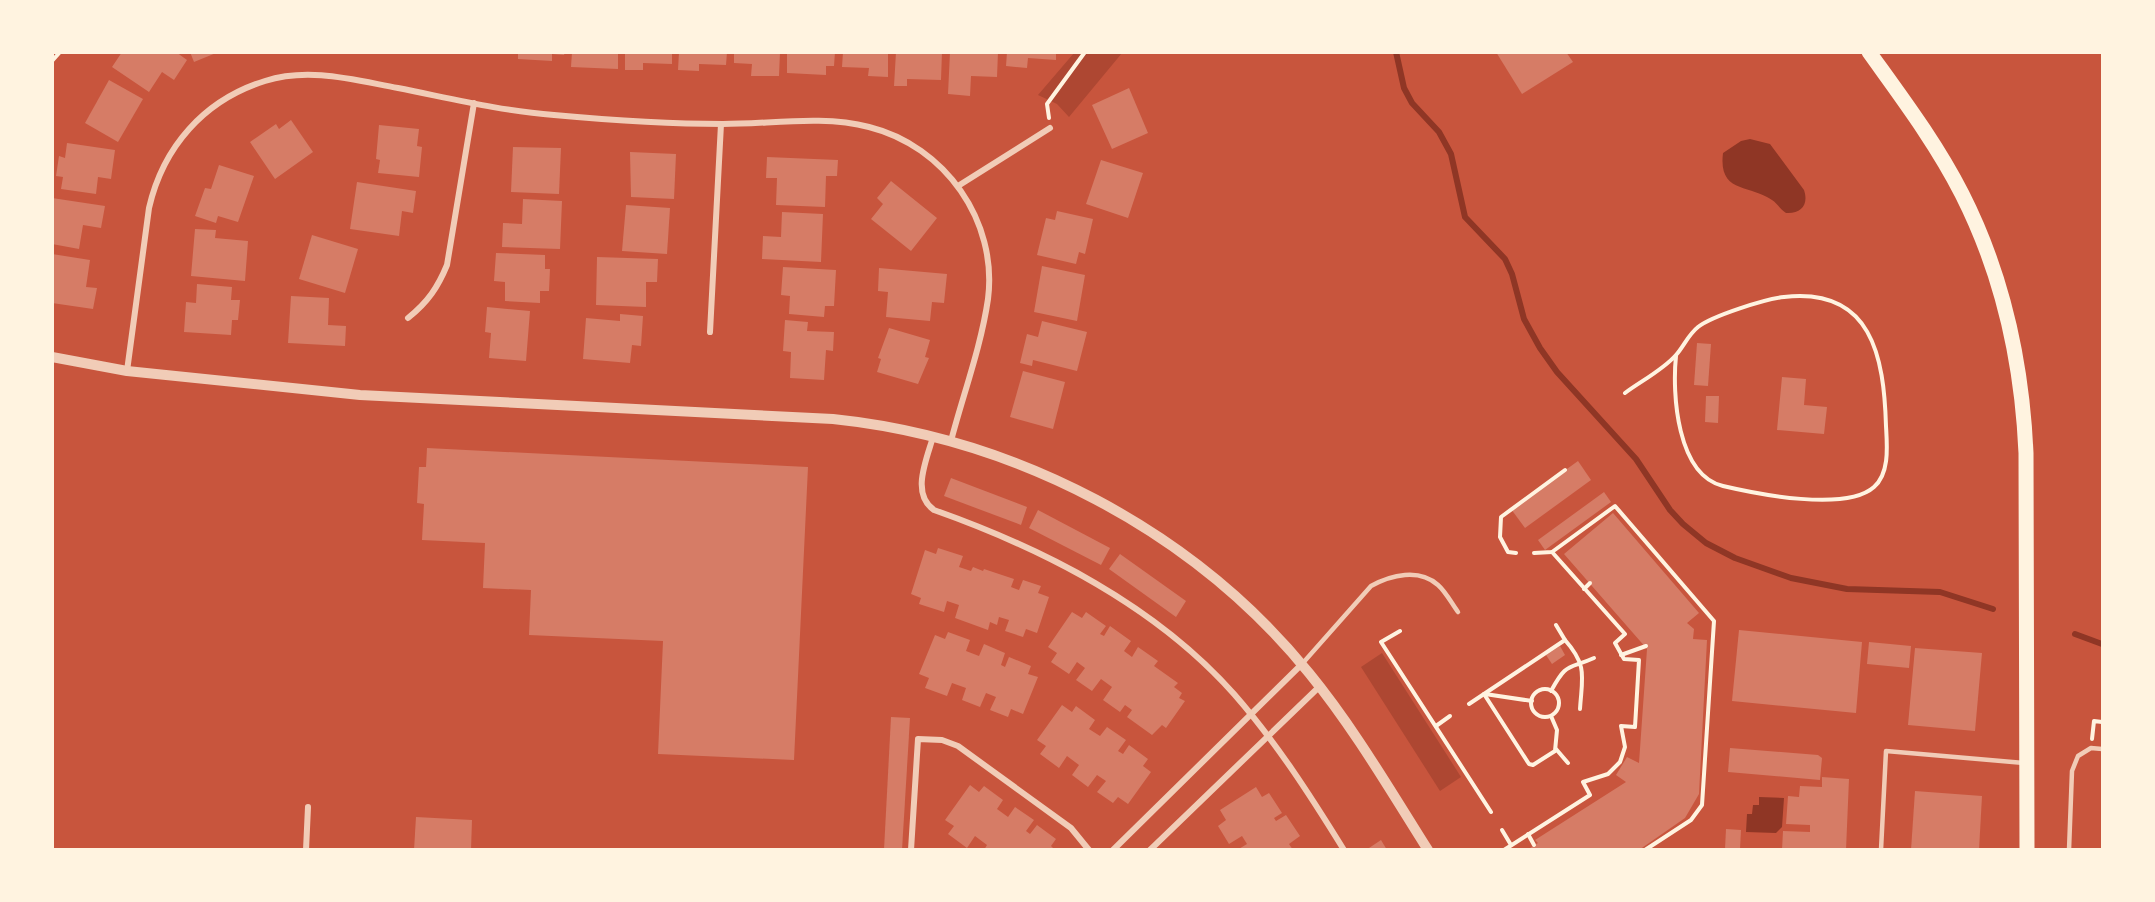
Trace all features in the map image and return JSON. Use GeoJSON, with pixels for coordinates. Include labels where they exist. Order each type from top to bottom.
{"type":"FeatureCollection","features":[{"type":"Feature","properties":{"kind":"main road"},"geometry":{"type":"LineString","coordinates":[[1869,52],[1932,142],[1962,193],[1989,257],[2010,322],[2022,400],[2026,445],[2027,849]]}},
{"type":"Feature","properties":{"kind":"street"},"geometry":{"type":"LineString","coordinates":[[128,371],[149,208],[155,183],[172,149],[203,115],[243,89],[287,76],[311,74],[335,76],[474,103],[554,115],[721,124],[823,122],[868,127],[906,141],[925,154],[958,186],[981,229],[987,260],[988,298],[951,441]]}},
{"type":"Feature","properties":{"kind":"street"},"geometry":{"type":"LineString","coordinates":[[408,318],[424,305],[438,287],[447,264],[474,103]]}},
{"type":"Feature","properties":{"kind":"street"},"geometry":{"type":"LineString","coordinates":[[710,332],[721,124]]}},
{"type":"Feature","properties":{"kind":"street"},"geometry":{"type":"LineString","coordinates":[[958,186],[1050,128]]}},
{"type":"Feature","properties":{"kind":"street"},"geometry":{"type":"LineString","coordinates":[[52,357],[128,371],[360,394],[833,419],[869,423],[951,441],[1045,475],[1128,518],[1172,546],[1218,582],[1302,664],[1320,686],[1428,849]]}},
{"type":"Feature","properties":{"kind":"street"},"geometry":{"type":"LineString","coordinates":[[933,437],[922,481],[921,494],[925,503],[934,510],[1022,543],[1111,592],[1170,635],[1232,692],[1268,735],[1291,764],[1344,849]]}},
{"type":"Feature","properties":{"kind":"street"},"geometry":{"type":"LineString","coordinates":[[1113,849],[1302,664]]}},
{"type":"Feature","properties":{"kind":"street"},"geometry":{"type":"LineString","coordinates":[[1150,849],[1320,686]]}},
{"type":"Feature","properties":{"kind":"street"},"geometry":{"type":"LineString","coordinates":[[911,849],[918,739],[942,740],[958,746],[1071,828],[1089,849]]}},
{"type":"Feature","properties":{"kind":"street"},"geometry":{"type":"LineString","coordinates":[[306,849],[308,807]]}},
{"type":"Feature","properties":{"kind":"lane"},"geometry":{"type":"LineString","coordinates":[[1302,664],[1371,586],[1382,580],[1405,574],[1428,579],[1439,585],[1458,612]]}},
{"type":"Feature","properties":{"kind":"lane"},"geometry":{"type":"LineString","coordinates":[[2069,849],[2072,771],[2078,756],[2091,748],[2103,748]]}},
{"type":"Feature","properties":{"kind":"lane"},"geometry":{"type":"LineString","coordinates":[[1881,849],[1886,751],[2027,763]]}},
{"type":"Feature","properties":{"kind":"path"},"geometry":{"type":"LineString","coordinates":[[52,61],[60,52]]}},
{"type":"Feature","properties":{"kind":"path"},"geometry":{"type":"LineString","coordinates":[[1050,128],[1047,104],[1085,52]]}},
{"type":"Feature","properties":{"kind":"path"},"geometry":{"type":"LineString","coordinates":[[1625,393],[1676,356],[1685,341],[1700,325],[1749,305],[1782,297],[1816,297],[1833,302],[1854,314],[1871,334],[1881,362],[1886,434],[1882,476],[1874,487],[1862,494],[1838,499],[1751,493],[1715,484],[1701,475],[1686,444],[1678,416],[1673,381],[1676,356]]}},
{"type":"Feature","properties":{"kind":"path"},"geometry":{"type":"LineString","coordinates":[[1516,553],[1508,552],[1500,537],[1501,517],[1565,470]]}},
{"type":"Feature","properties":{"kind":"path"},"geometry":{"type":"LineString","coordinates":[[1534,553],[1552,552],[1615,506],[1714,621],[1702,805],[1691,820],[1645,849]]}},
{"type":"Feature","properties":{"kind":"path"},"geometry":{"type":"LineString","coordinates":[[1504,849],[1590,795],[1583,782],[1608,774],[1621,763],[1625,747],[1621,726],[1635,726],[1639,660],[1624,659],[1615,643],[1625,634],[1552,552]]}},
{"type":"Feature","properties":{"kind":"path"},"geometry":{"type":"LineString","coordinates":[[1584,589],[1590,584]]}},
{"type":"Feature","properties":{"kind":"path"},"geometry":{"type":"LineString","coordinates":[[1556,625],[1579,656],[1581,663],[1580,709]]}},
{"type":"Feature","properties":{"kind":"path"},"geometry":{"type":"LineString","coordinates":[[1400,631],[1382,642],[1491,812]]}},
{"type":"Feature","properties":{"kind":"path"},"geometry":{"type":"LineString","coordinates":[[1469,704],[1565,640]]}},
{"type":"Feature","properties":{"kind":"path"},"geometry":{"type":"LineString","coordinates":[[1621,655],[1646,646]]}},
{"type":"Feature","properties":{"kind":"path"},"geometry":{"type":"LineString","coordinates":[[1551,691],[1561,672],[1569,665],[1593,658]]}},
{"type":"Feature","properties":{"kind":"path"},"geometry":{"type":"LineString","coordinates":[[1551,691],[1557,697],[1559,705],[1551,716],[1539,715],[1532,708],[1532,701],[1538,692],[1551,691]]}},
{"type":"Feature","properties":{"kind":"path"},"geometry":{"type":"LineString","coordinates":[[1484,694],[1532,701]]}},
{"type":"Feature","properties":{"kind":"path"},"geometry":{"type":"LineString","coordinates":[[1484,694],[1529,764],[1533,765],[1556,749]]}},
{"type":"Feature","properties":{"kind":"path"},"geometry":{"type":"LineString","coordinates":[[1436,726],[1450,716]]}},
{"type":"Feature","properties":{"kind":"path"},"geometry":{"type":"LineString","coordinates":[[1551,716],[1557,730],[1556,749],[1568,763]]}},
{"type":"Feature","properties":{"kind":"path"},"geometry":{"type":"LineString","coordinates":[[2091,748],[2094,721],[2103,722]]}},
{"type":"Feature","properties":{"kind":"path"},"geometry":{"type":"LineString","coordinates":[[1502,830],[1511,845]]}},
{"type":"Feature","properties":{"kind":"path"},"geometry":{"type":"LineString","coordinates":[[1528,834],[1534,845]]}},
{"type":"Feature","properties":{"kind":"shaded area"},"geometry":{"type":"Polygon","coordinates":[[[1074,53],[1122,53],[1069,117],[1057,104],[1038,95],[1074,53]]]}},
{"type":"Feature","properties":{"kind":"shaded area"},"geometry":{"type":"Polygon","coordinates":[[[1750,139],[1770,144],[1804,190],[1805,200],[1800,210],[1786,213],[1772,200],[1737,186],[1725,175],[1723,153],[1741,141],[1750,139]]]}},
{"type":"Feature","properties":{"kind":"shaded area"},"geometry":{"type":"Polygon","coordinates":[[[1382,653],[1461,777],[1440,791],[1361,667],[1382,653]]]}},
{"type":"Feature","properties":{"kind":"shaded area"},"geometry":{"type":"Polygon","coordinates":[[[1759,797],[1784,798],[1782,827],[1776,833],[1746,832],[1747,814],[1752,814],[1753,805],[1759,805],[1759,797]]]}},
{"type":"Feature","properties":{"kind":"building"},"geometry":{"type":"Polygon","coordinates":[[[122,52],[176,52],[187,60],[174,80],[162,72],[149,92],[112,67],[122,52]]]}},
{"type":"Feature","properties":{"kind":"building"},"geometry":{"type":"Polygon","coordinates":[[[190,52],[216,52],[216,53],[194,62],[190,52]]]}},
{"type":"Feature","properties":{"kind":"building"},"geometry":{"type":"Polygon","coordinates":[[[518,52],[565,52],[564,55],[552,54],[552,61],[518,59],[518,52]]]}},
{"type":"Feature","properties":{"kind":"building"},"geometry":{"type":"Polygon","coordinates":[[[572,52],[618,52],[618,69],[571,67],[572,52]]]}},
{"type":"Feature","properties":{"kind":"building"},"geometry":{"type":"Polygon","coordinates":[[[625,52],[672,52],[672,64],[643,63],[643,70],[625,70],[625,52]]]}},
{"type":"Feature","properties":{"kind":"building"},"geometry":{"type":"Polygon","coordinates":[[[679,52],[727,52],[726,65],[699,64],[699,71],[678,70],[679,52]]]}},
{"type":"Feature","properties":{"kind":"building"},"geometry":{"type":"Polygon","coordinates":[[[734,52],[780,52],[779,76],[751,76],[752,64],[734,63],[734,52]]]}},
{"type":"Feature","properties":{"kind":"building"},"geometry":{"type":"Polygon","coordinates":[[[787,52],[835,52],[834,66],[826,66],[826,75],[787,73],[787,52]]]}},
{"type":"Feature","properties":{"kind":"building"},"geometry":{"type":"Polygon","coordinates":[[[843,52],[888,52],[888,77],[868,76],[869,68],[842,67],[843,52]]]}},
{"type":"Feature","properties":{"kind":"building"},"geometry":{"type":"Polygon","coordinates":[[[896,52],[942,52],[941,80],[907,79],[907,86],[894,86],[896,52]]]}},
{"type":"Feature","properties":{"kind":"building"},"geometry":{"type":"Polygon","coordinates":[[[950,52],[998,52],[997,77],[971,76],[970,96],[948,94],[950,52]]]}},
{"type":"Feature","properties":{"kind":"building"},"geometry":{"type":"Polygon","coordinates":[[[1007,52],[1056,52],[1056,60],[1028,58],[1027,68],[1006,66],[1007,52]]]}},
{"type":"Feature","properties":{"kind":"building"},"geometry":{"type":"Polygon","coordinates":[[[1496,52],[1566,52],[1573,62],[1522,94],[1496,52]]]}},
{"type":"Feature","properties":{"kind":"building"},"geometry":{"type":"Polygon","coordinates":[[[109,80],[143,99],[118,142],[85,123],[109,80]]]}},
{"type":"Feature","properties":{"kind":"building"},"geometry":{"type":"Polygon","coordinates":[[[1129,88],[1148,133],[1112,149],[1092,105],[1129,88]]]}},
{"type":"Feature","properties":{"kind":"building"},"geometry":{"type":"Polygon","coordinates":[[[291,120],[313,152],[275,179],[250,142],[276,124],[279,129],[291,120]]]}},
{"type":"Feature","properties":{"kind":"building"},"geometry":{"type":"Polygon","coordinates":[[[379,125],[419,129],[417,146],[422,147],[419,177],[378,173],[380,160],[376,159],[379,125]]]}},
{"type":"Feature","properties":{"kind":"building"},"geometry":{"type":"Polygon","coordinates":[[[67,143],[115,150],[111,179],[98,177],[96,194],[61,189],[63,177],[56,176],[59,156],[65,158],[67,143]]]}},
{"type":"Feature","properties":{"kind":"building"},"geometry":{"type":"Polygon","coordinates":[[[513,147],[561,148],[559,194],[511,192],[513,147]]]}},
{"type":"Feature","properties":{"kind":"building"},"geometry":{"type":"Polygon","coordinates":[[[630,152],[676,154],[674,199],[631,197],[630,152]]]}},
{"type":"Feature","properties":{"kind":"building"},"geometry":{"type":"Polygon","coordinates":[[[767,157],[838,160],[837,176],[826,176],[825,207],[776,205],[777,178],[766,178],[767,157]]]}},
{"type":"Feature","properties":{"kind":"building"},"geometry":{"type":"Polygon","coordinates":[[[1101,160],[1143,173],[1128,218],[1086,204],[1101,160]]]}},
{"type":"Feature","properties":{"kind":"building"},"geometry":{"type":"Polygon","coordinates":[[[219,165],[254,176],[238,222],[218,216],[216,223],[195,216],[205,188],[211,189],[219,165]]]}},
{"type":"Feature","properties":{"kind":"building"},"geometry":{"type":"Polygon","coordinates":[[[891,181],[937,218],[911,251],[871,219],[883,204],[877,198],[891,181]]]}},
{"type":"Feature","properties":{"kind":"building"},"geometry":{"type":"Polygon","coordinates":[[[357,182],[416,191],[413,213],[402,211],[399,236],[350,229],[357,182]]]}},
{"type":"Feature","properties":{"kind":"building"},"geometry":{"type":"Polygon","coordinates":[[[52,198],[105,206],[101,228],[83,225],[79,249],[52,244],[52,198]]]}},
{"type":"Feature","properties":{"kind":"building"},"geometry":{"type":"Polygon","coordinates":[[[523,199],[562,201],[560,249],[502,247],[503,223],[522,224],[523,199]]]}},
{"type":"Feature","properties":{"kind":"building"},"geometry":{"type":"Polygon","coordinates":[[[626,205],[670,208],[667,254],[622,251],[626,205]]]}},
{"type":"Feature","properties":{"kind":"building"},"geometry":{"type":"Polygon","coordinates":[[[1057,211],[1093,219],[1085,254],[1079,252],[1076,264],[1037,255],[1046,218],[1055,220],[1057,211]]]}},
{"type":"Feature","properties":{"kind":"building"},"geometry":{"type":"Polygon","coordinates":[[[782,212],[823,214],[821,262],[762,259],[763,236],[781,237],[782,212]]]}},
{"type":"Feature","properties":{"kind":"building"},"geometry":{"type":"Polygon","coordinates":[[[195,229],[216,230],[215,238],[248,241],[245,281],[191,276],[195,229]]]}},
{"type":"Feature","properties":{"kind":"building"},"geometry":{"type":"Polygon","coordinates":[[[312,235],[358,249],[345,293],[299,279],[312,235]]]}},
{"type":"Feature","properties":{"kind":"building"},"geometry":{"type":"Polygon","coordinates":[[[496,253],[545,255],[545,269],[550,269],[549,291],[540,291],[540,303],[505,301],[505,282],[494,281],[496,253]]]}},
{"type":"Feature","properties":{"kind":"building"},"geometry":{"type":"Polygon","coordinates":[[[52,254],[90,260],[86,287],[97,288],[93,309],[52,303],[52,254]]]}},
{"type":"Feature","properties":{"kind":"building"},"geometry":{"type":"Polygon","coordinates":[[[597,257],[658,259],[657,282],[646,282],[646,307],[596,305],[597,257]]]}},
{"type":"Feature","properties":{"kind":"building"},"geometry":{"type":"Polygon","coordinates":[[[1042,266],[1085,275],[1077,321],[1034,312],[1042,266]]]}},
{"type":"Feature","properties":{"kind":"building"},"geometry":{"type":"Polygon","coordinates":[[[783,267],[836,270],[834,306],[825,306],[824,317],[789,314],[790,296],[781,295],[783,267]]]}},
{"type":"Feature","properties":{"kind":"building"},"geometry":{"type":"Polygon","coordinates":[[[879,268],[947,274],[944,303],[932,302],[930,321],[886,317],[888,292],[878,291],[879,268]]]}},
{"type":"Feature","properties":{"kind":"building"},"geometry":{"type":"Polygon","coordinates":[[[197,284],[232,287],[231,300],[240,300],[238,320],[232,320],[231,335],[184,332],[186,302],[196,303],[197,284]]]}},
{"type":"Feature","properties":{"kind":"building"},"geometry":{"type":"Polygon","coordinates":[[[291,296],[329,298],[328,325],[346,326],[345,346],[288,343],[291,296]]]}},
{"type":"Feature","properties":{"kind":"building"},"geometry":{"type":"Polygon","coordinates":[[[487,307],[530,311],[526,361],[489,358],[491,333],[485,332],[487,307]]]}},
{"type":"Feature","properties":{"kind":"building"},"geometry":{"type":"Polygon","coordinates":[[[620,314],[643,316],[641,346],[632,345],[630,363],[583,359],[586,318],[620,321],[620,314]]]}},
{"type":"Feature","properties":{"kind":"building"},"geometry":{"type":"Polygon","coordinates":[[[785,320],[808,322],[807,331],[834,332],[833,351],[826,350],[824,380],[790,378],[791,352],[783,351],[785,320]]]}},
{"type":"Feature","properties":{"kind":"building"},"geometry":{"type":"Polygon","coordinates":[[[1042,321],[1087,332],[1077,371],[1033,360],[1032,366],[1020,363],[1027,334],[1038,337],[1042,321]]]}},
{"type":"Feature","properties":{"kind":"building"},"geometry":{"type":"Polygon","coordinates":[[[889,328],[930,340],[925,357],[929,358],[918,384],[877,372],[881,359],[878,358],[889,328]]]}},
{"type":"Feature","properties":{"kind":"building"},"geometry":{"type":"Polygon","coordinates":[[[1697,343],[1711,344],[1708,386],[1694,385],[1697,343]]]}},
{"type":"Feature","properties":{"kind":"building"},"geometry":{"type":"Polygon","coordinates":[[[1023,371],[1065,382],[1053,429],[1010,417],[1023,371]]]}},
{"type":"Feature","properties":{"kind":"building"},"geometry":{"type":"Polygon","coordinates":[[[1782,377],[1806,379],[1804,405],[1827,407],[1824,434],[1777,430],[1782,377]]]}},
{"type":"Feature","properties":{"kind":"building"},"geometry":{"type":"Polygon","coordinates":[[[1706,396],[1719,396],[1718,423],[1705,422],[1706,396]]]}},
{"type":"Feature","properties":{"kind":"building"},"geometry":{"type":"Polygon","coordinates":[[[427,448],[808,467],[794,760],[658,754],[663,641],[529,635],[531,590],[483,588],[485,543],[422,540],[424,504],[417,503],[419,467],[426,467],[427,448]]]}},
{"type":"Feature","properties":{"kind":"building"},"geometry":{"type":"Polygon","coordinates":[[[1578,461],[1591,480],[1525,528],[1511,509],[1578,461]]]}},
{"type":"Feature","properties":{"kind":"building"},"geometry":{"type":"Polygon","coordinates":[[[951,478],[1027,507],[1021,525],[944,496],[951,478]]]}},
{"type":"Feature","properties":{"kind":"building"},"geometry":{"type":"Polygon","coordinates":[[[1604,492],[1611,502],[1545,550],[1538,540],[1604,492]]]}},
{"type":"Feature","properties":{"kind":"building"},"geometry":{"type":"Polygon","coordinates":[[[1038,510],[1110,548],[1101,565],[1029,528],[1038,510]]]}},
{"type":"Feature","properties":{"kind":"building"},"geometry":{"type":"Polygon","coordinates":[[[1613,513],[1699,613],[1687,623],[1694,629],[1693,639],[1707,640],[1699,794],[1685,818],[1639,850],[1527,850],[1538,843],[1535,840],[1626,782],[1616,775],[1627,757],[1639,763],[1647,649],[1564,554],[1613,513]]]}},
{"type":"Feature","properties":{"kind":"building"},"geometry":{"type":"Polygon","coordinates":[[[938,548],[963,556],[959,567],[971,571],[973,567],[983,571],[984,569],[1014,579],[1011,587],[1019,590],[1023,580],[1041,586],[1038,593],[1049,597],[1037,633],[1026,629],[1023,637],[1005,631],[1009,620],[999,617],[997,625],[990,622],[988,630],[955,618],[959,605],[947,601],[944,612],[919,604],[921,598],[911,594],[925,550],[936,554],[938,548]]]}},
{"type":"Feature","properties":{"kind":"building"},"geometry":{"type":"Polygon","coordinates":[[[1120,554],[1186,601],[1176,617],[1109,569],[1120,554]]]}},
{"type":"Feature","properties":{"kind":"building"},"geometry":{"type":"Polygon","coordinates":[[[1072,612],[1082,618],[1086,612],[1106,626],[1100,634],[1104,636],[1110,626],[1131,641],[1124,651],[1132,657],[1138,647],[1158,661],[1154,666],[1178,683],[1174,687],[1182,693],[1179,698],[1185,701],[1166,728],[1162,725],[1152,735],[1127,717],[1132,710],[1125,705],[1120,712],[1103,700],[1112,687],[1101,679],[1092,691],[1076,680],[1085,668],[1077,662],[1069,674],[1051,662],[1057,653],[1048,647],[1072,612]]]}},
{"type":"Feature","properties":{"kind":"building"},"geometry":{"type":"Polygon","coordinates":[[[1739,630],[1862,642],[1856,713],[1732,701],[1739,630]]]}},
{"type":"Feature","properties":{"kind":"building"},"geometry":{"type":"Polygon","coordinates":[[[948,632],[970,640],[966,651],[979,656],[984,644],[1005,653],[1001,665],[1005,667],[1009,657],[1031,666],[1028,674],[1038,677],[1023,714],[1011,709],[1008,717],[990,710],[996,697],[986,693],[980,707],[962,700],[966,688],[952,683],[947,696],[925,688],[929,678],[919,674],[935,635],[945,639],[948,632]]]}},
{"type":"Feature","properties":{"kind":"building"},"geometry":{"type":"Polygon","coordinates":[[[1869,642],[1911,646],[1909,668],[1867,664],[1869,642]]]}},
{"type":"Feature","properties":{"kind":"building"},"geometry":{"type":"Polygon","coordinates":[[[1560,646],[1565,655],[1552,664],[1546,655],[1560,646]]]}},
{"type":"Feature","properties":{"kind":"building"},"geometry":{"type":"Polygon","coordinates":[[[1915,648],[1982,653],[1975,731],[1908,725],[1915,648]]]}},
{"type":"Feature","properties":{"kind":"building"},"geometry":{"type":"Polygon","coordinates":[[[1062,705],[1072,712],[1076,706],[1095,720],[1089,729],[1100,736],[1107,727],[1126,740],[1118,751],[1123,754],[1129,745],[1148,759],[1143,766],[1151,772],[1128,804],[1118,797],[1113,803],[1097,792],[1106,781],[1097,775],[1088,787],[1072,775],[1079,765],[1067,756],[1059,768],[1040,754],[1046,746],[1037,740],[1062,705]]]}},
{"type":"Feature","properties":{"kind":"building"},"geometry":{"type":"Polygon","coordinates":[[[891,717],[910,718],[902,850],[884,850],[891,717]]]}},
{"type":"Feature","properties":{"kind":"building"},"geometry":{"type":"Polygon","coordinates":[[[1730,748],[1818,755],[1822,758],[1820,780],[1728,772],[1730,748]]]}},
{"type":"Feature","properties":{"kind":"building"},"geometry":{"type":"Polygon","coordinates":[[[1822,777],[1849,779],[1846,850],[1782,850],[1783,831],[1810,832],[1810,825],[1786,824],[1788,796],[1799,797],[1800,786],[1822,787],[1822,777]]]}},
{"type":"Feature","properties":{"kind":"building"},"geometry":{"type":"Polygon","coordinates":[[[970,785],[979,792],[984,786],[1003,800],[997,809],[1008,817],[1015,807],[1034,820],[1026,831],[1030,834],[1037,825],[1056,839],[1051,846],[1055,850],[984,850],[987,845],[975,836],[967,848],[948,834],[954,826],[945,820],[970,785]]]}},
{"type":"Feature","properties":{"kind":"building"},"geometry":{"type":"Polygon","coordinates":[[[1256,787],[1262,797],[1269,793],[1282,813],[1274,818],[1276,821],[1286,815],[1300,836],[1289,844],[1293,850],[1237,850],[1247,844],[1242,836],[1229,844],[1218,826],[1226,820],[1220,810],[1256,787]]]}},
{"type":"Feature","properties":{"kind":"building"},"geometry":{"type":"Polygon","coordinates":[[[1915,791],[1982,796],[1979,850],[1911,850],[1915,791]]]}},
{"type":"Feature","properties":{"kind":"building"},"geometry":{"type":"Polygon","coordinates":[[[416,817],[472,820],[471,850],[414,850],[416,817]]]}},
{"type":"Feature","properties":{"kind":"building"},"geometry":{"type":"Polygon","coordinates":[[[1726,829],[1741,830],[1740,849],[1725,849],[1726,829]]]}},
{"type":"Feature","properties":{"kind":"building"},"geometry":{"type":"Polygon","coordinates":[[[1381,840],[1387,850],[1366,850],[1381,840]]]}},
{"type":"Feature","properties":{"kind":"waterway"},"geometry":{"type":"LineString","coordinates":[[1396,52],[1404,88],[1412,103],[1439,132],[1451,154],[1465,217],[1505,259],[1512,274],[1524,319],[1540,348],[1557,372],[1636,459],[1670,510],[1683,524],[1706,543],[1735,558],[1791,578],[1847,589],[1940,592],[1993,609]]}},
{"type":"Feature","properties":{"kind":"waterway"},"geometry":{"type":"LineString","coordinates":[[2075,634],[2102,644]]}}]}
